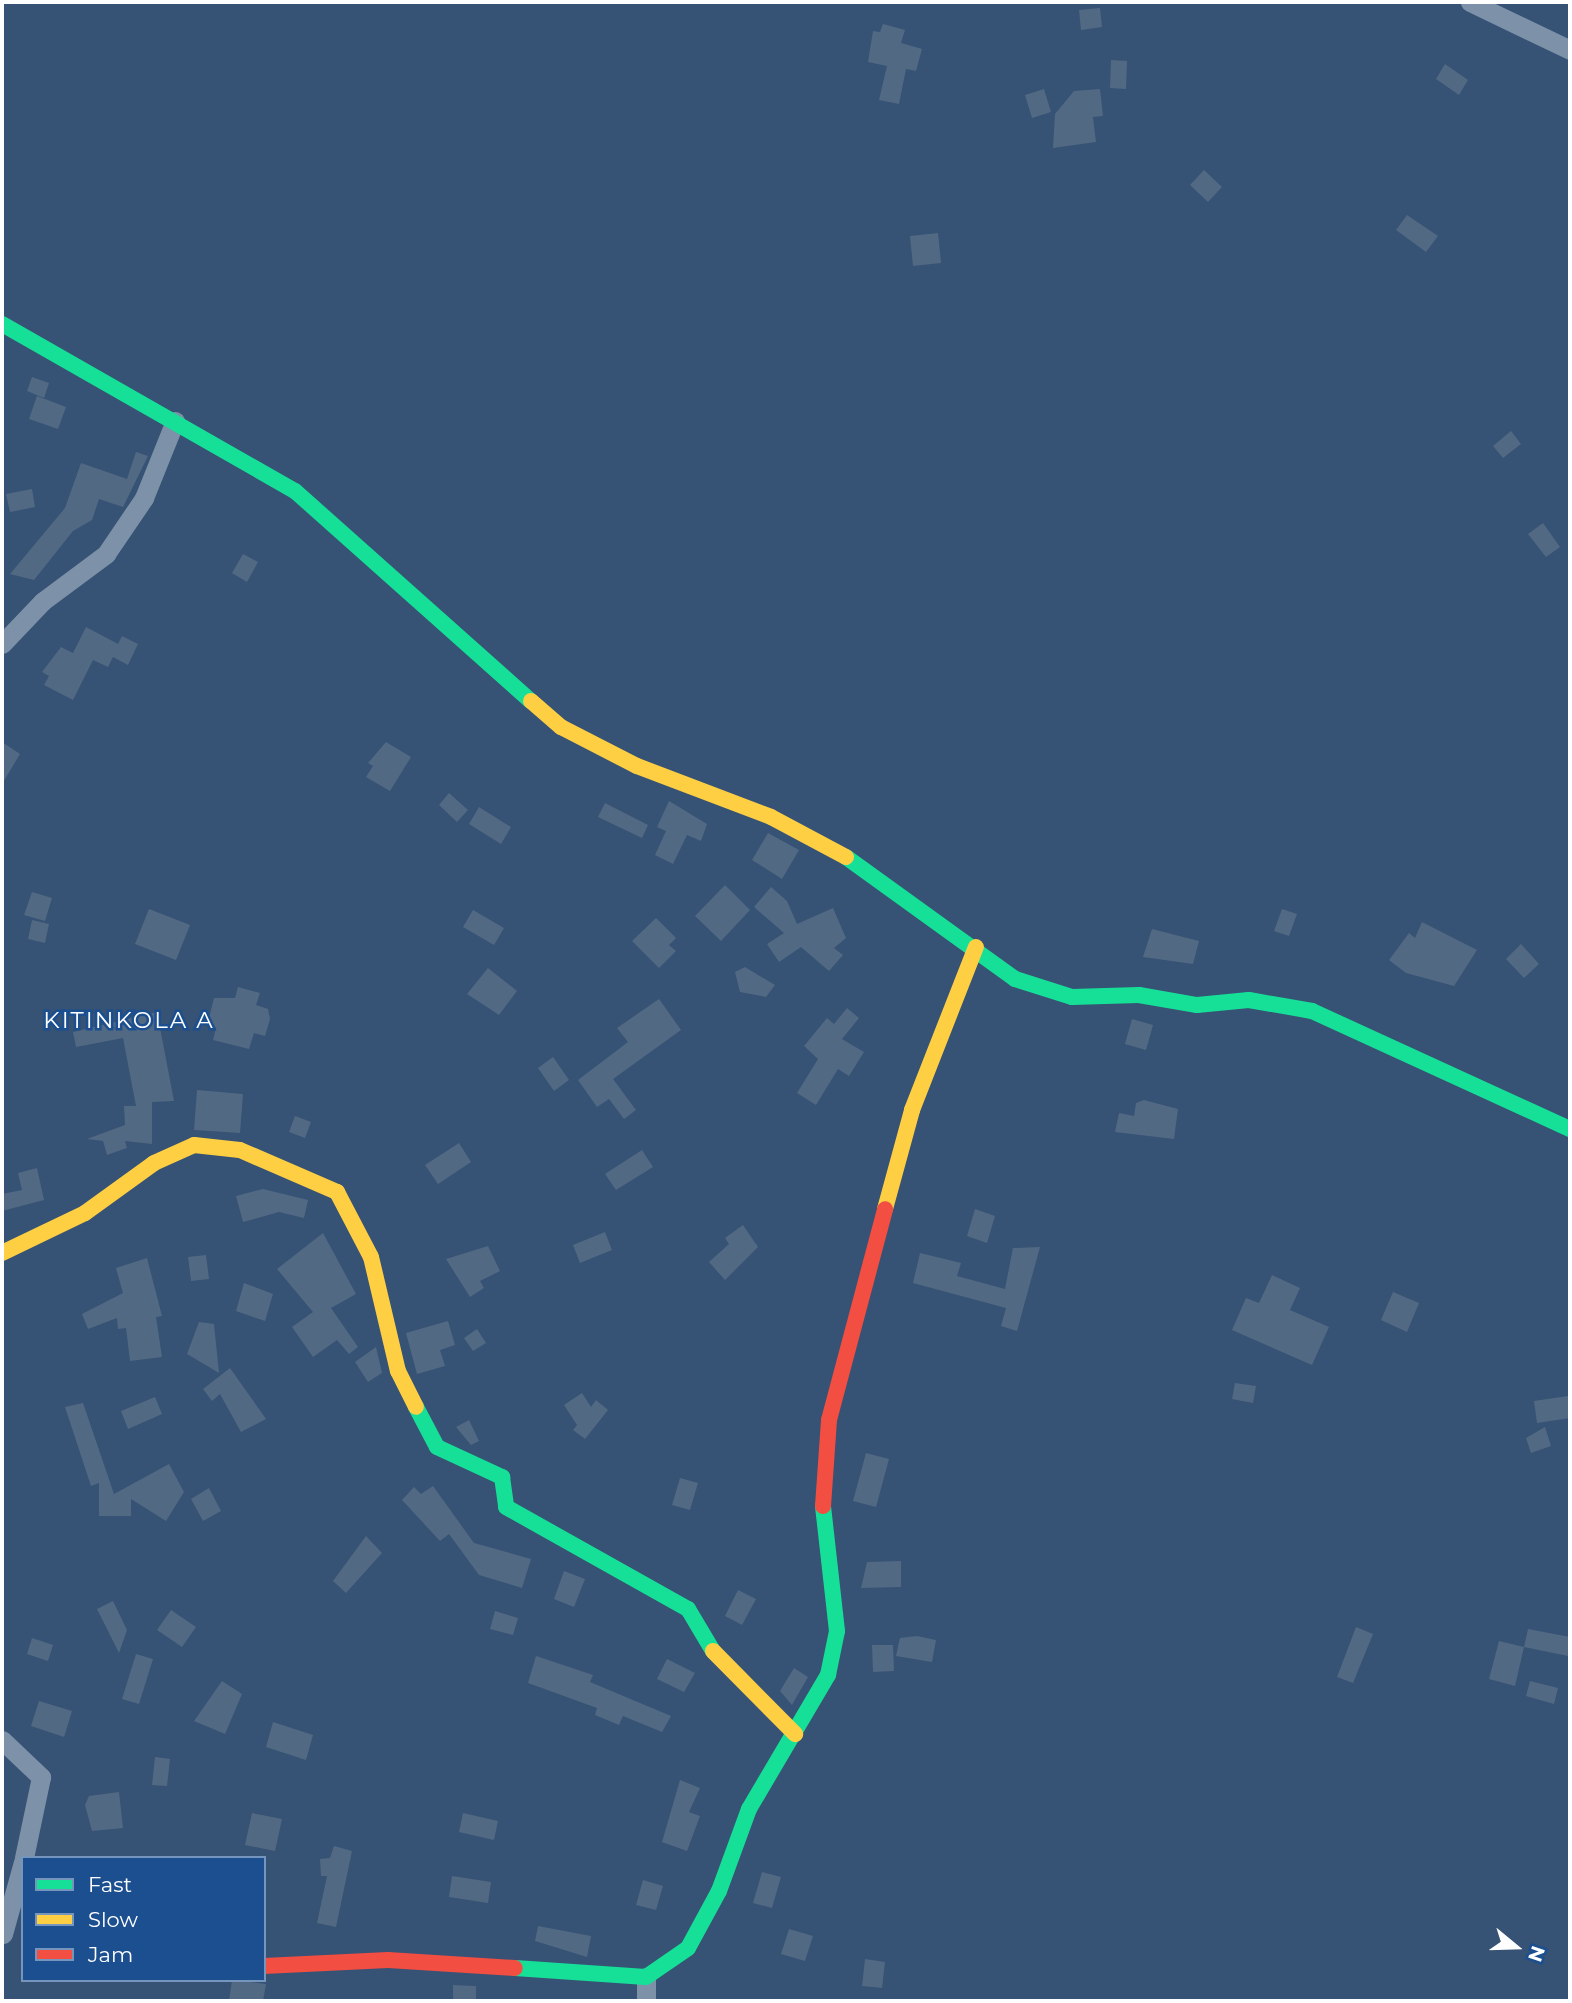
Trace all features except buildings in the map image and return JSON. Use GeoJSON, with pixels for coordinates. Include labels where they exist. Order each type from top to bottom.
{"type":"FeatureCollection","features":[{"type":"Feature","properties":{"kind":"street"},"geometry":{"type":"LineString","coordinates":[[1470,2],[1570,50]]}},
{"type":"Feature","properties":{"kind":"street"},"geometry":{"type":"LineString","coordinates":[[2,324],[295,491],[350,547],[561,727],[638,766],[771,817],[876,874],[1016,979],[1062,995],[1139,995],[1197,1006],[1249,1000],[1312,1011],[1570,1129]]}},
{"type":"Feature","properties":{"kind":"street"},"geometry":{"type":"LineString","coordinates":[[2,644],[43,601],[106,554],[144,498],[175,421]]}},
{"type":"Feature","properties":{"kind":"street"},"geometry":{"type":"LineString","coordinates":[[266,1966],[388,1960],[646,1977],[688,1948],[719,1891],[749,1809],[828,1675],[837,1631],[822,1494],[829,1420],[912,1110],[976,947]]}},
{"type":"Feature","properties":{"kind":"street"},"geometry":{"type":"LineString","coordinates":[[2,1252],[85,1213],[155,1163],[194,1145],[240,1150],[337,1192],[371,1256],[398,1371],[436,1447],[502,1477],[506,1507],[515,1513],[688,1609],[718,1660],[766,1699],[795,1734]]}},
{"type":"Feature","properties":{"kind":"street"},"geometry":{"type":"LineString","coordinates":[[2,1740],[41,1777],[40,1805],[25,1856]]}},
{"type":"Feature","properties":{"kind":"street"},"geometry":{"type":"LineString","coordinates":[[21,1870],[2,1934],[21,1939]]}},
{"type":"Feature","properties":{"kind":"street"},"geometry":{"type":"LineString","coordinates":[[646,1977],[646,2001]]}},
{"type":"Feature","properties":{"kind":"traffic: fast"},"geometry":{"type":"LineString","coordinates":[[2,324],[295,491],[531,701]]}},
{"type":"Feature","properties":{"kind":"traffic: fast"},"geometry":{"type":"LineString","coordinates":[[846,857],[1015,979],[1072,997],[1139,995],[1197,1005],[1249,1000],[1312,1011],[1570,1129]]}},
{"type":"Feature","properties":{"kind":"traffic: fast"},"geometry":{"type":"LineString","coordinates":[[416,1407],[437,1447],[502,1477],[506,1507],[688,1609],[713,1651]]}},
{"type":"Feature","properties":{"kind":"traffic: fast"},"geometry":{"type":"LineString","coordinates":[[515,1968],[646,1977],[688,1948],[719,1891],[749,1809],[828,1675],[837,1631],[823,1506]]}},
{"type":"Feature","properties":{"kind":"traffic: slow"},"geometry":{"type":"LineString","coordinates":[[531,701],[561,727],[637,766],[771,817],[846,857]]}},
{"type":"Feature","properties":{"kind":"traffic: slow"},"geometry":{"type":"LineString","coordinates":[[885,1209],[912,1110],[976,947]]}},
{"type":"Feature","properties":{"kind":"traffic: slow"},"geometry":{"type":"LineString","coordinates":[[2,1253],[85,1213],[154,1163],[194,1145],[240,1150],[337,1192],[371,1257],[398,1371],[416,1407]]}},
{"type":"Feature","properties":{"kind":"traffic: slow"},"geometry":{"type":"LineString","coordinates":[[713,1651],[795,1734]]}},
{"type":"Feature","properties":{"kind":"traffic: jam"},"geometry":{"type":"LineString","coordinates":[[823,1506],[829,1420],[885,1209]]}},
{"type":"Feature","properties":{"kind":"traffic: jam"},"geometry":{"type":"LineString","coordinates":[[266,1966],[388,1960],[515,1968]]}},
{"type":"Feature","properties":{"kind":"district","name":"KITINKOLA A"},"geometry":{"type":"Point","coordinates":[129,1020]}}]}
